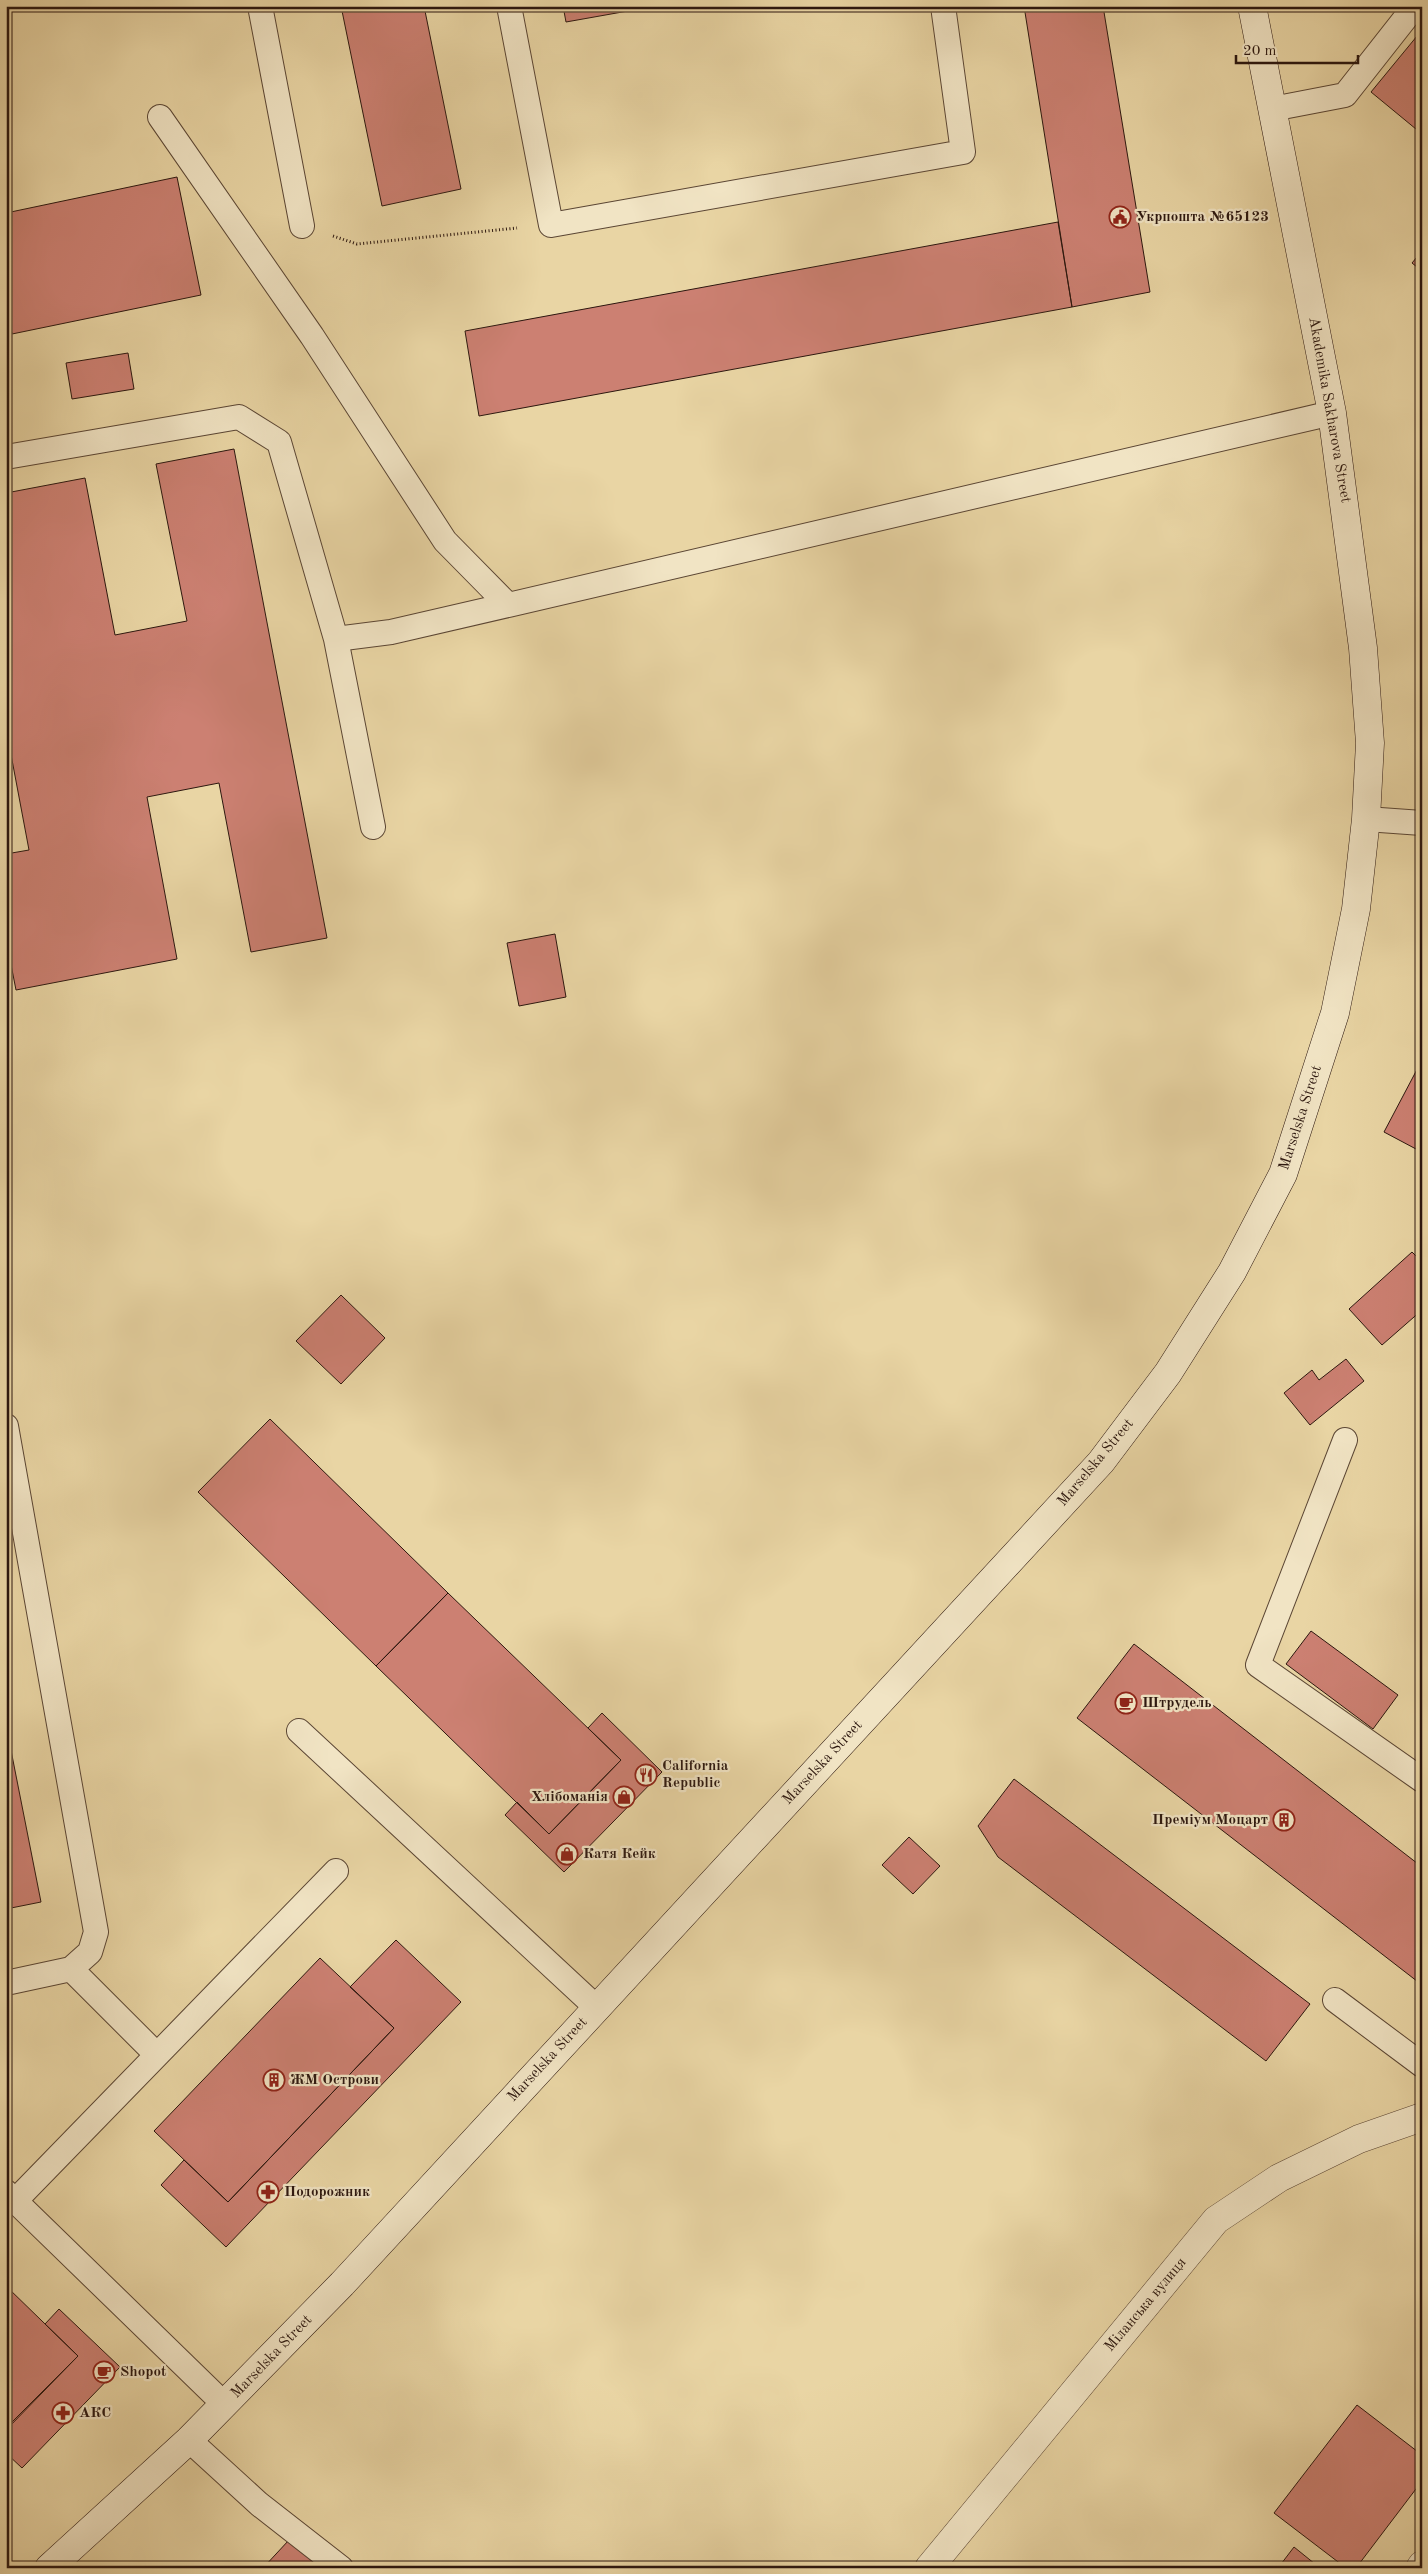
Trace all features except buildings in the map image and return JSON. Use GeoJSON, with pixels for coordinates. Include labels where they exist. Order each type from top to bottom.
{"type":"FeatureCollection","features":[{"type":"Feature","properties":{"kind":"street","name":"Akademika Sakharova Street"},"geometry":{"type":"LineString","coordinates":[[1252,6],[1332,413],[1363,648],[1370,743],[1366,818]]}},
{"type":"Feature","properties":{"kind":"street","name":"Marselska Street"},"geometry":{"type":"LineString","coordinates":[[49,2568],[190,2440],[342,2284],[1101,1462],[1168,1373],[1232,1272],[1283,1174],[1335,1013],[1356,910],[1366,818]]}},
{"type":"Feature","properties":{"kind":"street","name":"Міланська вулиця"},"geometry":{"type":"LineString","coordinates":[[929,2568],[1216,2220],[1279,2178],[1359,2139],[1422,2117]]}},
{"type":"Feature","properties":{"kind":"lane"},"geometry":{"type":"LineString","coordinates":[[260,6],[302,226]]}},
{"type":"Feature","properties":{"kind":"lane"},"geometry":{"type":"LineString","coordinates":[[509,6],[551,225],[963,152],[943,6]]}},
{"type":"Feature","properties":{"kind":"lane"},"geometry":{"type":"LineString","coordinates":[[1272,109],[1345,95],[1415,6]]}},
{"type":"Feature","properties":{"kind":"lane"},"geometry":{"type":"LineString","coordinates":[[160,117],[312,336],[445,541],[508,605]]}},
{"type":"Feature","properties":{"kind":"lane"},"geometry":{"type":"LineString","coordinates":[[336,640],[391,632],[1332,413]]}},
{"type":"Feature","properties":{"kind":"lane"},"geometry":{"type":"LineString","coordinates":[[6,457],[239,417],[280,442],[336,640],[373,827]]}},
{"type":"Feature","properties":{"kind":"lane"},"geometry":{"type":"LineString","coordinates":[[1366,818],[1422,823]]}},
{"type":"Feature","properties":{"kind":"lane"},"geometry":{"type":"LineString","coordinates":[[6,1426],[96,1932],[90,1952],[71,1969],[6,1983]]}},
{"type":"Feature","properties":{"kind":"lane"},"geometry":{"type":"LineString","coordinates":[[1345,1440],[1258,1666],[1422,1780]]}},
{"type":"Feature","properties":{"kind":"lane"},"geometry":{"type":"LineString","coordinates":[[299,1732],[597,2008]]}},
{"type":"Feature","properties":{"kind":"lane"},"geometry":{"type":"LineString","coordinates":[[225,2405],[11,2196],[156,2054],[336,1871]]}},
{"type":"Feature","properties":{"kind":"lane"},"geometry":{"type":"LineString","coordinates":[[71,1969],[156,2054]]}},
{"type":"Feature","properties":{"kind":"lane"},"geometry":{"type":"LineString","coordinates":[[1335,2000],[1422,2065]]}},
{"type":"Feature","properties":{"kind":"lane"},"geometry":{"type":"LineString","coordinates":[[190,2440],[259,2504],[341,2568]]}},
{"type":"Feature","properties":{"kind":"path"},"geometry":{"type":"LineString","coordinates":[[302,226],[357,244],[551,225]]}},
{"type":"Feature","properties":{"kind":"place","name":"Укрпошта №65123"},"geometry":{"type":"Point","coordinates":[1120,217]}},
{"type":"Feature","properties":{"kind":"place","name":"Штрудель"},"geometry":{"type":"Point","coordinates":[1126,1703]}},
{"type":"Feature","properties":{"kind":"place","name":"California Republic"},"geometry":{"type":"Point","coordinates":[646,1775]}},
{"type":"Feature","properties":{"kind":"place","name":"Хлібоманія"},"geometry":{"type":"Point","coordinates":[624,1797]}},
{"type":"Feature","properties":{"kind":"place","name":"Преміум Моцарт"},"geometry":{"type":"Point","coordinates":[1284,1820]}},
{"type":"Feature","properties":{"kind":"place","name":"Катя Кейк"},"geometry":{"type":"Point","coordinates":[567,1854]}},
{"type":"Feature","properties":{"kind":"place","name":"ЖМ Острови"},"geometry":{"type":"Point","coordinates":[274,2080]}},
{"type":"Feature","properties":{"kind":"place","name":"Подорожник"},"geometry":{"type":"Point","coordinates":[268,2192]}},
{"type":"Feature","properties":{"kind":"place","name":"Shopot"},"geometry":{"type":"Point","coordinates":[104,2372]}},
{"type":"Feature","properties":{"kind":"place","name":"АКС"},"geometry":{"type":"Point","coordinates":[63,2413]}}]}
